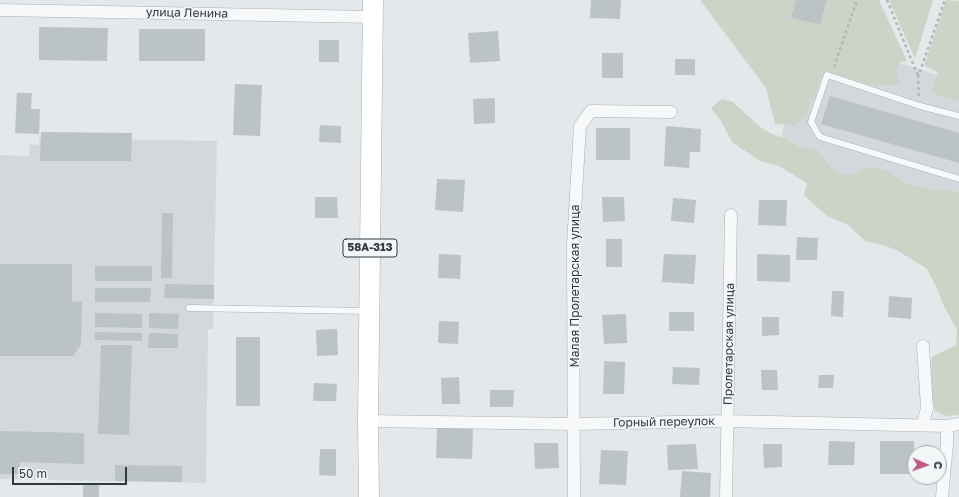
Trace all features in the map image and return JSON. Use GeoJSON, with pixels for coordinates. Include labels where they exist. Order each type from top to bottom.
{"type":"FeatureCollection","features":[{"type":"Feature","properties":{"kind":"main road","name":"58А-313"},"geometry":{"type":"LineString","coordinates":[[369,497],[368,421],[373,9]]}},
{"type":"Feature","properties":{"kind":"street","name":"улица Ленина"},"geometry":{"type":"LineString","coordinates":[[0,10],[373,9]]}},
{"type":"Feature","properties":{"kind":"street","name":"Малая Пролетарская улица"},"geometry":{"type":"LineString","coordinates":[[574,497],[572,245],[580,126],[591,111],[671,112]]}},
{"type":"Feature","properties":{"kind":"street","name":"Пролетарская улица"},"geometry":{"type":"LineString","coordinates":[[726,497],[731,215]]}},
{"type":"Feature","properties":{"kind":"street"},"geometry":{"type":"LineString","coordinates":[[923,346],[927,408],[923,424]]}},
{"type":"Feature","properties":{"kind":"street","name":"Горный переулок"},"geometry":{"type":"LineString","coordinates":[[368,421],[574,424],[727,421],[923,424],[947,426],[959,424]]}},
{"type":"Feature","properties":{"kind":"street"},"geometry":{"type":"LineString","coordinates":[[942,497],[947,444],[947,426]]}},
{"type":"Feature","properties":{"kind":"lane"},"geometry":{"type":"LineString","coordinates":[[959,116],[920,106],[827,75],[811,122],[820,137],[959,179]]}},
{"type":"Feature","properties":{"kind":"lane"},"geometry":{"type":"LineString","coordinates":[[189,308],[370,311]]}},
{"type":"Feature","properties":{"kind":"path"},"geometry":{"type":"LineString","coordinates":[[830,76],[857,0]]}},
{"type":"Feature","properties":{"kind":"path"},"geometry":{"type":"LineString","coordinates":[[887,0],[918,77],[920,106]]}},
{"type":"Feature","properties":{"kind":"path"},"geometry":{"type":"LineString","coordinates":[[918,77],[945,0]]}},
{"type":"Feature","properties":{"kind":"shaded area"},"geometry":{"type":"Polygon","coordinates":[[[700,0],[879,0],[907,61],[900,62],[896,71],[900,85],[877,86],[824,71],[805,117],[795,125],[775,124],[766,88],[700,0]]]}},
{"type":"Feature","properties":{"kind":"shaded area"},"geometry":{"type":"Polygon","coordinates":[[[889,0],[933,0],[915,59],[889,0]]]}},
{"type":"Feature","properties":{"kind":"shaded area"},"geometry":{"type":"Polygon","coordinates":[[[946,0],[959,1],[959,101],[931,93],[938,72],[924,66],[946,0]]]}},
{"type":"Feature","properties":{"kind":"shaded area"},"geometry":{"type":"Polygon","coordinates":[[[801,31],[959,82],[959,239],[832,191],[782,137],[801,31]]]}},
{"type":"Feature","properties":{"kind":"shaded area"},"geometry":{"type":"Polygon","coordinates":[[[722,99],[733,102],[760,127],[772,134],[784,138],[799,147],[818,150],[831,168],[840,173],[852,174],[863,169],[882,169],[888,171],[901,181],[914,186],[959,192],[959,415],[946,416],[935,411],[932,393],[932,357],[956,345],[957,330],[927,269],[898,251],[886,246],[865,241],[848,225],[827,216],[804,195],[807,183],[779,166],[760,161],[732,142],[721,121],[711,108],[722,99]]]}},
{"type":"Feature","properties":{"kind":"shaded area"},"geometry":{"type":"Polygon","coordinates":[[[39,138],[217,141],[213,329],[208,329],[206,483],[0,479],[0,155],[29,156],[30,144],[39,145],[39,138]]]}},
{"type":"Feature","properties":{"kind":"building"},"geometry":{"type":"Polygon","coordinates":[[[591,0],[621,0],[620,19],[590,18],[591,0]]]}},
{"type":"Feature","properties":{"kind":"building"},"geometry":{"type":"Polygon","coordinates":[[[796,0],[827,0],[820,24],[791,18],[796,0]]]}},
{"type":"Feature","properties":{"kind":"building"},"geometry":{"type":"Polygon","coordinates":[[[39,27],[108,28],[107,61],[39,60],[39,27]]]}},
{"type":"Feature","properties":{"kind":"building"},"geometry":{"type":"Polygon","coordinates":[[[139,29],[205,29],[205,61],[139,61],[139,29]]]}},
{"type":"Feature","properties":{"kind":"building"},"geometry":{"type":"Polygon","coordinates":[[[498,31],[500,61],[470,63],[468,33],[498,31]]]}},
{"type":"Feature","properties":{"kind":"building"},"geometry":{"type":"Polygon","coordinates":[[[319,40],[339,40],[339,62],[319,62],[319,40]]]}},
{"type":"Feature","properties":{"kind":"building"},"geometry":{"type":"Polygon","coordinates":[[[602,53],[623,53],[623,78],[602,78],[602,53]]]}},
{"type":"Feature","properties":{"kind":"building"},"geometry":{"type":"Polygon","coordinates":[[[675,59],[695,59],[695,75],[675,75],[675,59]]]}},
{"type":"Feature","properties":{"kind":"building"},"geometry":{"type":"Polygon","coordinates":[[[235,84],[262,85],[260,136],[233,135],[235,84]]]}},
{"type":"Feature","properties":{"kind":"building"},"geometry":{"type":"Polygon","coordinates":[[[17,93],[32,93],[31,109],[40,109],[39,134],[15,133],[17,93]]]}},
{"type":"Feature","properties":{"kind":"building"},"geometry":{"type":"Polygon","coordinates":[[[830,96],[959,133],[959,163],[821,124],[830,96]]]}},
{"type":"Feature","properties":{"kind":"building"},"geometry":{"type":"Polygon","coordinates":[[[495,98],[495,123],[474,124],[473,99],[495,98]]]}},
{"type":"Feature","properties":{"kind":"building"},"geometry":{"type":"Polygon","coordinates":[[[320,125],[341,126],[341,143],[319,142],[320,125]]]}},
{"type":"Feature","properties":{"kind":"building"},"geometry":{"type":"Polygon","coordinates":[[[666,126],[701,129],[700,152],[690,152],[689,168],[664,166],[666,126]]]}},
{"type":"Feature","properties":{"kind":"building"},"geometry":{"type":"Polygon","coordinates":[[[596,128],[630,128],[630,160],[596,160],[596,128]]]}},
{"type":"Feature","properties":{"kind":"building"},"geometry":{"type":"Polygon","coordinates":[[[41,132],[132,133],[131,161],[40,161],[41,132]]]}},
{"type":"Feature","properties":{"kind":"building"},"geometry":{"type":"Polygon","coordinates":[[[437,179],[465,180],[463,212],[435,210],[437,179]]]}},
{"type":"Feature","properties":{"kind":"building"},"geometry":{"type":"Polygon","coordinates":[[[315,197],[337,197],[338,218],[315,218],[315,197]]]}},
{"type":"Feature","properties":{"kind":"building"},"geometry":{"type":"Polygon","coordinates":[[[602,197],[624,197],[625,221],[603,222],[602,197]]]}},
{"type":"Feature","properties":{"kind":"building"},"geometry":{"type":"Polygon","coordinates":[[[673,198],[696,200],[694,223],[671,221],[673,198]]]}},
{"type":"Feature","properties":{"kind":"building"},"geometry":{"type":"Polygon","coordinates":[[[759,200],[787,200],[786,226],[758,225],[759,200]]]}},
{"type":"Feature","properties":{"kind":"building"},"geometry":{"type":"Polygon","coordinates":[[[162,213],[173,213],[172,278],[161,278],[162,213]]]}},
{"type":"Feature","properties":{"kind":"building"},"geometry":{"type":"Polygon","coordinates":[[[797,237],[818,238],[817,260],[796,260],[797,237]]]}},
{"type":"Feature","properties":{"kind":"building"},"geometry":{"type":"Polygon","coordinates":[[[606,239],[622,239],[622,267],[606,267],[606,239]]]}},
{"type":"Feature","properties":{"kind":"building"},"geometry":{"type":"Polygon","coordinates":[[[439,254],[461,255],[460,279],[438,278],[439,254]]]}},
{"type":"Feature","properties":{"kind":"building"},"geometry":{"type":"Polygon","coordinates":[[[664,254],[696,255],[694,284],[662,282],[664,254]]]}},
{"type":"Feature","properties":{"kind":"building"},"geometry":{"type":"Polygon","coordinates":[[[757,254],[790,255],[790,282],[757,281],[757,254]]]}},
{"type":"Feature","properties":{"kind":"building"},"geometry":{"type":"Polygon","coordinates":[[[0,264],[72,264],[72,302],[82,301],[81,345],[73,356],[0,356],[0,264]]]}},
{"type":"Feature","properties":{"kind":"building"},"geometry":{"type":"Polygon","coordinates":[[[95,266],[152,266],[152,281],[95,281],[95,266]]]}},
{"type":"Feature","properties":{"kind":"building"},"geometry":{"type":"Polygon","coordinates":[[[165,284],[214,285],[214,299],[164,298],[165,284]]]}},
{"type":"Feature","properties":{"kind":"building"},"geometry":{"type":"Polygon","coordinates":[[[95,288],[151,288],[150,302],[95,302],[95,288]]]}},
{"type":"Feature","properties":{"kind":"building"},"geometry":{"type":"Polygon","coordinates":[[[832,291],[844,291],[843,317],[831,316],[832,291]]]}},
{"type":"Feature","properties":{"kind":"building"},"geometry":{"type":"Polygon","coordinates":[[[889,296],[912,298],[911,319],[888,317],[889,296]]]}},
{"type":"Feature","properties":{"kind":"building"},"geometry":{"type":"Polygon","coordinates":[[[669,312],[694,312],[694,331],[669,331],[669,312]]]}},
{"type":"Feature","properties":{"kind":"building"},"geometry":{"type":"Polygon","coordinates":[[[95,313],[142,314],[142,328],[95,327],[95,313]]]}},
{"type":"Feature","properties":{"kind":"building"},"geometry":{"type":"Polygon","coordinates":[[[149,313],[179,314],[178,329],[149,328],[149,313]]]}},
{"type":"Feature","properties":{"kind":"building"},"geometry":{"type":"Polygon","coordinates":[[[626,314],[627,343],[604,344],[602,315],[626,314]]]}},
{"type":"Feature","properties":{"kind":"building"},"geometry":{"type":"Polygon","coordinates":[[[762,317],[779,317],[779,335],[762,336],[762,317]]]}},
{"type":"Feature","properties":{"kind":"building"},"geometry":{"type":"Polygon","coordinates":[[[439,321],[459,322],[458,344],[438,343],[439,321]]]}},
{"type":"Feature","properties":{"kind":"building"},"geometry":{"type":"Polygon","coordinates":[[[337,329],[338,355],[317,356],[316,330],[337,329]]]}},
{"type":"Feature","properties":{"kind":"building"},"geometry":{"type":"Polygon","coordinates":[[[95,332],[142,333],[142,341],[95,340],[95,332]]]}},
{"type":"Feature","properties":{"kind":"building"},"geometry":{"type":"Polygon","coordinates":[[[149,333],[178,334],[178,348],[148,348],[149,333]]]}},
{"type":"Feature","properties":{"kind":"building"},"geometry":{"type":"Polygon","coordinates":[[[236,337],[260,337],[260,406],[236,406],[236,337]]]}},
{"type":"Feature","properties":{"kind":"building"},"geometry":{"type":"Polygon","coordinates":[[[101,345],[132,345],[129,435],[98,434],[101,345]]]}},
{"type":"Feature","properties":{"kind":"building"},"geometry":{"type":"Polygon","coordinates":[[[604,361],[625,362],[624,394],[603,394],[604,361]]]}},
{"type":"Feature","properties":{"kind":"building"},"geometry":{"type":"Polygon","coordinates":[[[673,367],[700,368],[699,385],[672,384],[673,367]]]}},
{"type":"Feature","properties":{"kind":"building"},"geometry":{"type":"Polygon","coordinates":[[[761,370],[777,370],[778,390],[762,390],[761,370]]]}},
{"type":"Feature","properties":{"kind":"building"},"geometry":{"type":"Polygon","coordinates":[[[819,375],[834,375],[833,388],[818,388],[819,375]]]}},
{"type":"Feature","properties":{"kind":"building"},"geometry":{"type":"Polygon","coordinates":[[[459,377],[460,404],[442,404],[441,378],[459,377]]]}},
{"type":"Feature","properties":{"kind":"building"},"geometry":{"type":"Polygon","coordinates":[[[314,383],[337,384],[336,401],[313,401],[314,383]]]}},
{"type":"Feature","properties":{"kind":"building"},"geometry":{"type":"Polygon","coordinates":[[[490,390],[514,390],[513,407],[490,407],[490,390]]]}},
{"type":"Feature","properties":{"kind":"building"},"geometry":{"type":"Polygon","coordinates":[[[437,427],[473,428],[472,459],[436,458],[437,427]]]}},
{"type":"Feature","properties":{"kind":"building"},"geometry":{"type":"Polygon","coordinates":[[[0,431],[84,433],[84,464],[20,462],[20,474],[0,474],[0,431]]]}},
{"type":"Feature","properties":{"kind":"building"},"geometry":{"type":"Polygon","coordinates":[[[829,441],[855,442],[854,465],[828,465],[829,441]]]}},
{"type":"Feature","properties":{"kind":"building"},"geometry":{"type":"Polygon","coordinates":[[[880,441],[914,441],[914,445],[907,445],[907,474],[880,474],[880,441]]]}},
{"type":"Feature","properties":{"kind":"building"},"geometry":{"type":"Polygon","coordinates":[[[534,443],[558,443],[559,468],[535,469],[534,443]]]}},
{"type":"Feature","properties":{"kind":"building"},"geometry":{"type":"Polygon","coordinates":[[[696,444],[698,469],[668,470],[667,445],[696,444]]]}},
{"type":"Feature","properties":{"kind":"building"},"geometry":{"type":"Polygon","coordinates":[[[763,444],[782,444],[782,467],[764,468],[763,444]]]}},
{"type":"Feature","properties":{"kind":"building"},"geometry":{"type":"Polygon","coordinates":[[[320,449],[336,449],[336,476],[319,475],[320,449]]]}},
{"type":"Feature","properties":{"kind":"building"},"geometry":{"type":"Polygon","coordinates":[[[601,450],[628,451],[626,485],[599,484],[601,450]]]}},
{"type":"Feature","properties":{"kind":"building"},"geometry":{"type":"Polygon","coordinates":[[[115,465],[182,466],[182,482],[115,481],[115,465]]]}},
{"type":"Feature","properties":{"kind":"building"},"geometry":{"type":"Polygon","coordinates":[[[682,471],[711,473],[710,497],[680,497],[682,471]]]}},
{"type":"Feature","properties":{"kind":"building"},"geometry":{"type":"Polygon","coordinates":[[[83,484],[99,484],[99,497],[83,497],[83,484]]]}}]}
